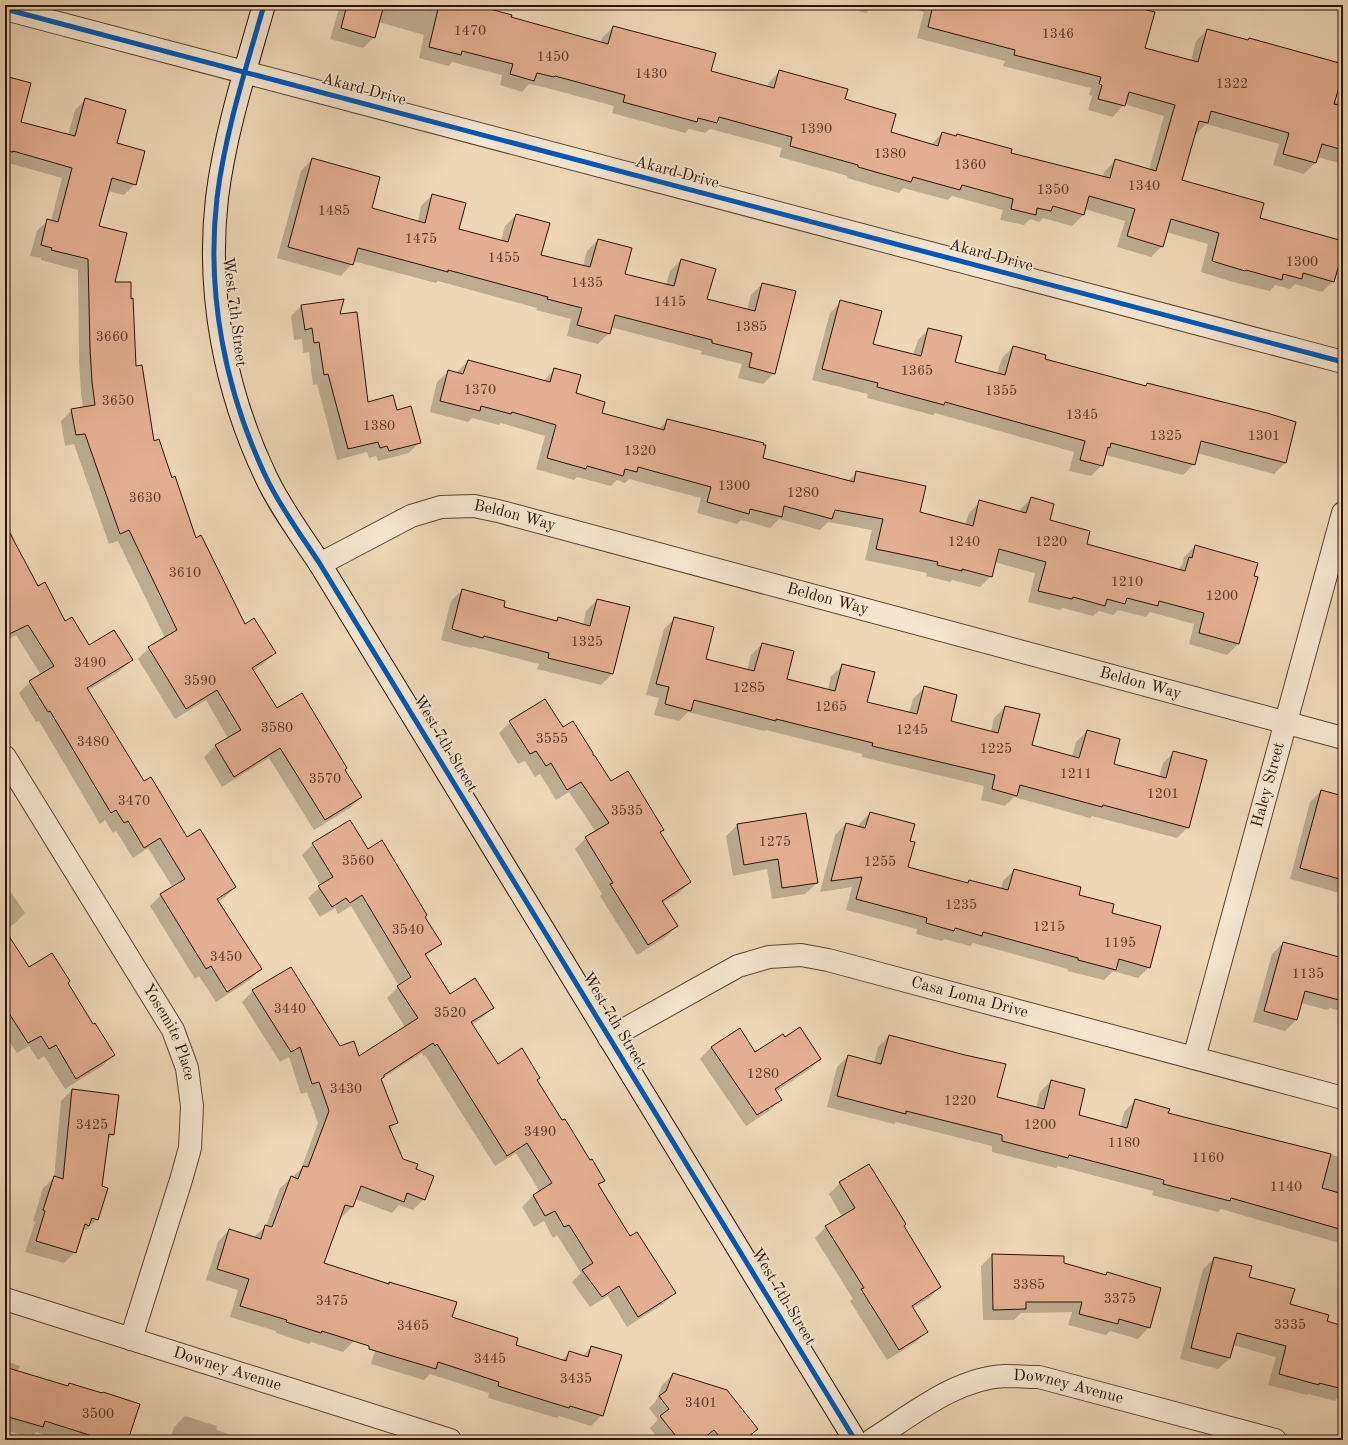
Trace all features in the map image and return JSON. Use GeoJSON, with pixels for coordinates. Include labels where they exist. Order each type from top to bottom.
{"type":"FeatureCollection","features":[{"type":"Feature","properties":{"kind":"street","name":"West 7th Street"},"geometry":{"type":"LineString","coordinates":[[264,5],[224,155],[217,198],[214,248],[216,296],[222,343],[232,388],[244,428],[266,478],[290,519],[320,564],[855,1440]]}},
{"type":"Feature","properties":{"kind":"street","name":"Akard Drive"},"geometry":{"type":"LineString","coordinates":[[5,9],[1343,362]]}},
{"type":"Feature","properties":{"kind":"street","name":"Beldon Way"},"geometry":{"type":"LineString","coordinates":[[320,564],[411,516],[441,507],[474,506],[514,515],[1343,738]]}},
{"type":"Feature","properties":{"kind":"street","name":"Haley Street"},"geometry":{"type":"LineString","coordinates":[[1194,1058],[1343,513]]}},
{"type":"Feature","properties":{"kind":"street","name":"Yosemite Place"},"geometry":{"type":"LineString","coordinates":[[5,757],[173,1030],[187,1068],[192,1106],[190,1148],[131,1339]]}},
{"type":"Feature","properties":{"kind":"street","name":"Casa Loma Drive"},"geometry":{"type":"LineString","coordinates":[[610,1038],[738,966],[769,957],[801,955],[828,960],[1343,1098]]}},
{"type":"Feature","properties":{"kind":"street","name":"Downey Avenue"},"geometry":{"type":"LineString","coordinates":[[5,1299],[450,1440]]}},
{"type":"Feature","properties":{"kind":"street","name":"Downey Avenue"},"geometry":{"type":"LineString","coordinates":[[872,1440],[947,1392],[970,1383],[1004,1376],[1039,1377],[1274,1440]]}},
{"type":"Feature","properties":{"kind":"building"},"geometry":{"type":"Polygon","coordinates":[[[347,5],[384,5],[375,38],[341,28],[347,5]]]}},
{"type":"Feature","properties":{"kind":"building"},"geometry":{"type":"Polygon","coordinates":[[[439,5],[475,5],[512,15],[511,17],[608,44],[613,26],[716,53],[711,71],[774,88],[779,70],[848,89],[845,99],[896,114],[891,132],[938,146],[942,132],[956,136],[957,134],[1012,149],[1011,153],[1110,178],[1115,159],[1156,171],[1175,105],[1129,92],[1125,106],[1098,99],[1102,85],[1099,84],[1101,77],[1014,55],[1015,50],[928,27],[933,5],[1128,5],[1155,12],[1145,48],[1198,62],[1207,29],[1248,40],[1249,38],[1343,64],[1343,74],[1334,104],[1343,106],[1343,150],[1322,144],[1316,163],[1283,154],[1289,133],[1211,111],[1208,123],[1199,121],[1182,180],[1264,203],[1260,218],[1343,241],[1343,251],[1334,282],[1303,273],[1302,279],[1283,274],[1282,280],[1212,261],[1219,233],[1171,219],[1163,247],[1127,236],[1135,209],[1089,196],[1084,215],[1053,206],[1051,211],[1037,208],[1036,215],[1011,209],[1013,199],[962,185],[960,190],[913,177],[911,182],[790,146],[792,137],[719,117],[717,123],[698,118],[697,122],[623,102],[625,95],[555,76],[537,73],[534,81],[510,74],[513,64],[462,51],[461,55],[429,47],[439,5]]]}},
{"type":"Feature","properties":{"kind":"building"},"geometry":{"type":"Polygon","coordinates":[[[5,76],[31,83],[21,122],[75,136],[85,98],[126,110],[117,143],[145,151],[136,185],[112,178],[99,226],[127,233],[115,282],[131,282],[136,366],[142,365],[154,441],[159,439],[172,478],[175,476],[196,538],[201,535],[245,624],[254,618],[276,653],[252,668],[277,708],[302,693],[347,768],[345,770],[362,797],[325,820],[280,748],[234,777],[215,745],[241,730],[217,690],[186,709],[148,647],[177,630],[129,530],[120,534],[85,434],[76,435],[71,409],[95,405],[90,348],[88,259],[51,250],[52,248],[41,245],[47,219],[58,222],[72,168],[13,151],[5,151],[5,76]]]}},
{"type":"Feature","properties":{"kind":"building"},"geometry":{"type":"Polygon","coordinates":[[[312,158],[380,177],[372,208],[425,223],[432,194],[466,203],[459,229],[508,242],[516,214],[550,223],[541,255],[590,267],[598,239],[632,248],[625,274],[674,286],[681,259],[716,269],[707,299],[755,311],[762,283],[796,291],[775,374],[749,367],[752,353],[712,343],[712,340],[615,315],[610,334],[577,325],[582,308],[547,299],[548,297],[448,270],[448,272],[358,248],[353,265],[288,247],[312,158]]]}},
{"type":"Feature","properties":{"kind":"building"},"geometry":{"type":"Polygon","coordinates":[[[344,299],[340,314],[357,312],[368,402],[393,395],[397,410],[411,406],[421,443],[389,451],[387,446],[380,448],[378,442],[348,449],[328,374],[324,375],[319,342],[314,343],[312,328],[305,330],[301,305],[344,299]]]}},
{"type":"Feature","properties":{"kind":"building"},"geometry":{"type":"Polygon","coordinates":[[[840,300],[882,311],[873,344],[921,356],[928,328],[962,336],[955,362],[1005,375],[1013,346],[1046,355],[1045,359],[1146,386],[1147,383],[1267,413],[1296,422],[1286,463],[1201,441],[1195,465],[1111,443],[1110,448],[1108,447],[1103,466],[1080,460],[1085,441],[945,402],[944,405],[877,387],[878,383],[822,369],[840,300]]]}},
{"type":"Feature","properties":{"kind":"building"},"geometry":{"type":"Polygon","coordinates":[[[468,360],[550,382],[554,368],[581,375],[576,393],[605,402],[602,413],[664,430],[667,419],[764,443],[763,445],[766,445],[763,458],[854,482],[856,471],[926,486],[920,512],[973,526],[979,500],[1026,513],[1031,497],[1054,504],[1050,520],[1090,531],[1087,544],[1185,571],[1189,557],[1192,558],[1195,545],[1258,563],[1254,576],[1258,577],[1239,644],[1199,633],[1204,613],[1159,601],[1158,606],[1127,598],[1125,604],[1107,599],[1105,606],[1073,597],[1072,599],[1038,591],[1046,562],[999,549],[992,577],[962,569],[962,571],[937,565],[938,562],[876,549],[883,519],[835,510],[832,519],[784,506],[782,517],[750,509],[749,514],[707,502],[711,487],[638,467],[637,472],[625,469],[623,476],[587,466],[586,469],[547,458],[556,425],[512,412],[511,414],[481,406],[480,411],[440,401],[448,370],[463,374],[468,360]]]}},
{"type":"Feature","properties":{"kind":"building"},"geometry":{"type":"Polygon","coordinates":[[[5,524],[38,586],[45,582],[65,621],[72,617],[89,645],[114,630],[133,660],[87,688],[144,781],[151,777],[187,837],[200,829],[236,887],[217,899],[262,969],[227,992],[211,966],[206,969],[160,894],[185,879],[160,838],[144,848],[128,821],[124,823],[116,810],[111,813],[50,711],[48,712],[29,681],[54,666],[28,625],[5,636],[5,524]]]}},
{"type":"Feature","properties":{"kind":"building"},"geometry":{"type":"Polygon","coordinates":[[[462,589],[505,601],[504,607],[557,621],[558,617],[590,626],[597,599],[630,607],[613,674],[548,658],[549,653],[484,636],[483,638],[452,629],[462,589]]]}},
{"type":"Feature","properties":{"kind":"building"},"geometry":{"type":"Polygon","coordinates":[[[674,617],[714,627],[706,659],[754,671],[762,643],[794,651],[787,679],[835,691],[842,664],[875,672],[867,702],[917,714],[924,686],[957,695],[951,721],[998,733],[1005,706],[1040,714],[1032,745],[1079,758],[1087,730],[1120,739],[1114,764],[1166,778],[1173,751],[1207,760],[1189,828],[1020,785],[1017,796],[992,789],[995,775],[872,746],[873,743],[776,719],[776,721],[694,700],[691,711],[665,704],[669,687],[656,684],[674,617]]]}},
{"type":"Feature","properties":{"kind":"building"},"geometry":{"type":"Polygon","coordinates":[[[545,699],[563,727],[573,721],[593,755],[611,781],[628,771],[664,830],[660,832],[691,882],[662,901],[678,926],[648,945],[610,884],[613,883],[585,837],[609,823],[581,782],[567,790],[551,763],[546,766],[536,751],[530,754],[509,721],[545,699]]]}},
{"type":"Feature","properties":{"kind":"building"},"geometry":{"type":"Polygon","coordinates":[[[1321,790],[1343,796],[1343,880],[1300,868],[1321,790]]]}},
{"type":"Feature","properties":{"kind":"building"},"geometry":{"type":"Polygon","coordinates":[[[870,812],[915,824],[910,841],[915,842],[908,867],[968,883],[969,880],[1008,890],[1014,869],[1081,887],[1079,895],[1114,904],[1112,913],[1161,926],[1150,968],[1119,959],[1116,970],[983,932],[982,936],[955,928],[954,931],[926,923],[927,918],[856,899],[862,877],[831,881],[846,823],[865,828],[870,812]]]}},
{"type":"Feature","properties":{"kind":"building"},"geometry":{"type":"Polygon","coordinates":[[[806,813],[818,883],[782,888],[778,859],[744,865],[737,824],[806,813]]]}},
{"type":"Feature","properties":{"kind":"building"},"geometry":{"type":"Polygon","coordinates":[[[350,820],[368,849],[382,840],[427,915],[425,917],[442,944],[425,954],[450,994],[475,978],[494,1008],[471,1022],[498,1064],[522,1048],[540,1078],[537,1080],[562,1120],[565,1119],[590,1160],[592,1159],[605,1181],[598,1184],[630,1236],[637,1232],[676,1293],[638,1317],[619,1286],[602,1297],[582,1270],[593,1263],[569,1225],[564,1227],[555,1211],[545,1216],[533,1195],[552,1183],[527,1143],[507,1156],[437,1044],[435,1046],[433,1043],[384,1075],[381,1079],[398,1123],[389,1126],[403,1159],[418,1164],[416,1169],[434,1176],[425,1200],[407,1193],[404,1202],[361,1186],[353,1207],[345,1205],[324,1263],[389,1284],[389,1282],[457,1302],[452,1317],[518,1338],[516,1345],[566,1361],[569,1351],[588,1357],[591,1346],[622,1355],[603,1416],[570,1406],[569,1408],[498,1386],[499,1382],[438,1362],[436,1369],[369,1349],[369,1346],[322,1331],[321,1333],[286,1322],[287,1320],[240,1306],[249,1279],[217,1269],[229,1229],[261,1239],[265,1225],[272,1227],[291,1176],[298,1179],[303,1166],[308,1167],[329,1111],[319,1082],[312,1084],[300,1047],[291,1052],[252,990],[291,967],[340,1046],[354,1041],[359,1056],[418,1018],[397,986],[411,977],[362,895],[350,903],[346,898],[332,907],[318,886],[333,877],[312,843],[350,820]]]}},
{"type":"Feature","properties":{"kind":"building"},"geometry":{"type":"Polygon","coordinates":[[[5,930],[29,967],[52,953],[70,981],[68,983],[93,1024],[95,1023],[115,1055],[76,1079],[56,1045],[49,1049],[41,1036],[28,1043],[5,1007],[5,930]]]}},
{"type":"Feature","properties":{"kind":"building"},"geometry":{"type":"Polygon","coordinates":[[[1283,942],[1343,958],[1343,987],[1339,1000],[1305,991],[1297,1020],[1264,1011],[1283,942]]]}},
{"type":"Feature","properties":{"kind":"building"},"geometry":{"type":"Polygon","coordinates":[[[800,1027],[821,1059],[775,1089],[782,1100],[757,1115],[711,1047],[740,1028],[755,1052],[783,1034],[785,1037],[800,1027]]]}},
{"type":"Feature","properties":{"kind":"building"},"geometry":{"type":"Polygon","coordinates":[[[889,1035],[1006,1064],[997,1097],[1044,1109],[1051,1080],[1085,1089],[1079,1115],[1127,1128],[1135,1099],[1170,1109],[1168,1113],[1331,1154],[1322,1188],[1343,1194],[1343,1230],[1231,1198],[1230,1201],[1163,1184],[1164,1180],[1069,1155],[1068,1158],[1002,1141],[1002,1135],[906,1111],[906,1114],[837,1096],[848,1055],[881,1064],[889,1035]]]}},
{"type":"Feature","properties":{"kind":"building"},"geometry":{"type":"Polygon","coordinates":[[[72,1089],[119,1095],[114,1135],[109,1134],[102,1186],[108,1188],[98,1220],[92,1218],[89,1226],[85,1224],[76,1253],[36,1241],[45,1211],[43,1210],[54,1176],[63,1179],[72,1089]]]}},
{"type":"Feature","properties":{"kind":"building"},"geometry":{"type":"Polygon","coordinates":[[[869,1164],[906,1224],[904,1226],[941,1287],[912,1306],[928,1332],[899,1350],[861,1289],[864,1288],[825,1226],[855,1208],[839,1182],[869,1164]]]}},
{"type":"Feature","properties":{"kind":"building"},"geometry":{"type":"Polygon","coordinates":[[[992,1254],[1064,1256],[1064,1263],[1106,1275],[1107,1272],[1161,1288],[1150,1328],[1119,1319],[1118,1324],[1079,1314],[1082,1302],[1026,1302],[1026,1309],[993,1310],[992,1254]]]}},
{"type":"Feature","properties":{"kind":"building"},"geometry":{"type":"Polygon","coordinates":[[[1214,1257],[1252,1266],[1249,1277],[1295,1289],[1290,1304],[1329,1315],[1327,1321],[1343,1326],[1343,1389],[1319,1383],[1319,1385],[1279,1374],[1286,1346],[1237,1333],[1230,1358],[1191,1348],[1214,1257]]]}},
{"type":"Feature","properties":{"kind":"building"},"geometry":{"type":"Polygon","coordinates":[[[5,1367],[68,1386],[69,1383],[102,1393],[103,1392],[140,1404],[128,1440],[105,1440],[45,1421],[43,1427],[5,1416],[5,1367]]]}},
{"type":"Feature","properties":{"kind":"building"},"geometry":{"type":"Polygon","coordinates":[[[673,1373],[727,1390],[758,1429],[744,1440],[722,1440],[714,1430],[701,1440],[679,1440],[660,1416],[669,1409],[659,1396],[666,1391],[673,1373]]]}},
{"type":"Feature","properties":{"kind":"cycle path"},"geometry":{"type":"LineString","coordinates":[[264,5],[225,149],[217,198],[214,234],[214,270],[222,341],[230,376],[252,444],[266,477],[284,510],[320,564],[855,1440]]}},
{"type":"Feature","properties":{"kind":"cycle path"},"geometry":{"type":"LineString","coordinates":[[5,9],[1343,362]]}}]}
